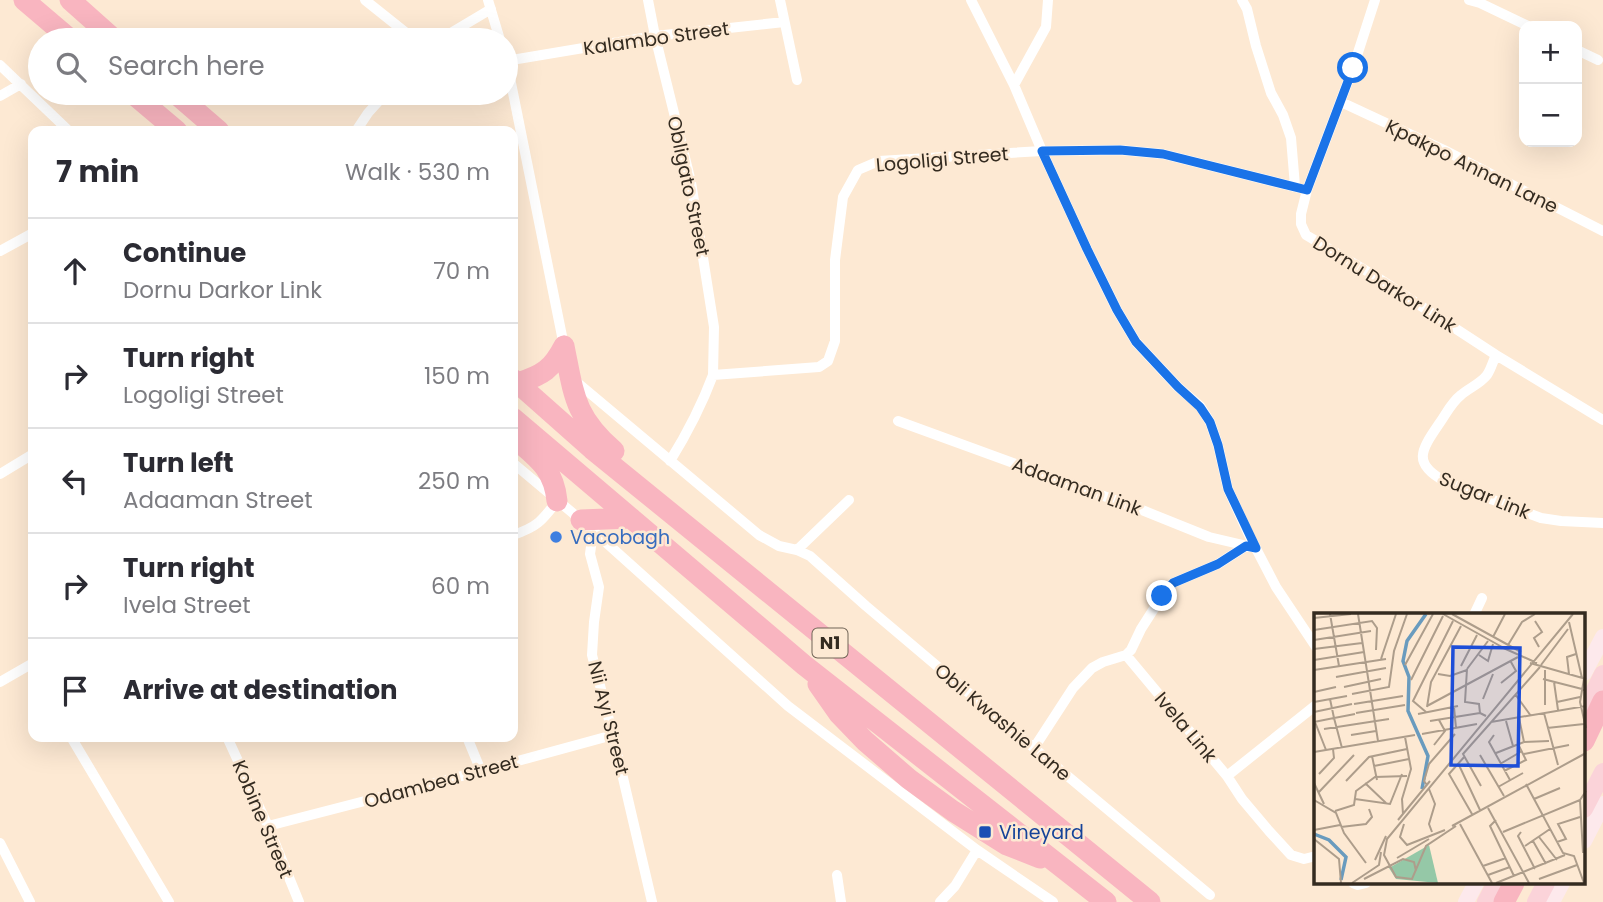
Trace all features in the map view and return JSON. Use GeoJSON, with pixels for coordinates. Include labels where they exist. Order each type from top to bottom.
{"type":"FeatureCollection","features":[{"type":"Feature","properties":{"kind":"highway"},"geometry":{"type":"LineString","coordinates":[[24,0],[57,28]]}},
{"type":"Feature","properties":{"kind":"highway"},"geometry":{"type":"LineString","coordinates":[[70,0],[102,28]]}},
{"type":"Feature","properties":{"kind":"highway"},"geometry":{"type":"LineString","coordinates":[[146,105],[171,126]]}},
{"type":"Feature","properties":{"kind":"highway"},"geometry":{"type":"LineString","coordinates":[[189,105],[213,126]]}},
{"type":"Feature","properties":{"kind":"highway"},"geometry":{"type":"LineString","coordinates":[[564,346],[574,396],[585,421],[600,439],[724,545],[749,578]]}},
{"type":"Feature","properties":{"kind":"highway"},"geometry":{"type":"LineString","coordinates":[[518,380],[541,374],[550,368],[564,346]]}},
{"type":"Feature","properties":{"kind":"highway","name":"N1"},"geometry":{"type":"LineString","coordinates":[[518,384],[592,449],[749,578],[1150,902]]}},
{"type":"Feature","properties":{"kind":"highway","name":"N1"},"geometry":{"type":"LineString","coordinates":[[518,422],[804,665],[1106,902]]}},
{"type":"Feature","properties":{"kind":"highway"},"geometry":{"type":"LineString","coordinates":[[518,442],[545,466],[554,480],[557,500]]}},
{"type":"Feature","properties":{"kind":"highway"},"geometry":{"type":"LineString","coordinates":[[587,526],[631,519]]}},
{"type":"Feature","properties":{"kind":"highway"},"geometry":{"type":"LineString","coordinates":[[1586,737],[1603,701]]}},
{"type":"Feature","properties":{"kind":"highway"},"geometry":{"type":"LineString","coordinates":[[1504,902],[1513,884]]}},
{"type":"Feature","properties":{"kind":"main road"},"geometry":{"type":"LineString","coordinates":[[1586,708],[1603,674]]}},
{"type":"Feature","properties":{"kind":"main road"},"geometry":{"type":"LineString","coordinates":[[1586,805],[1603,772]]}},
{"type":"Feature","properties":{"kind":"main road"},"geometry":{"type":"LineString","coordinates":[[1486,902],[1495,884]]}},
{"type":"Feature","properties":{"kind":"main road"},"geometry":{"type":"LineString","coordinates":[[1536,902],[1545,884]]}},
{"type":"Feature","properties":{"kind":"street"},"geometry":{"type":"LineString","coordinates":[[365,0],[400,28]]}},
{"type":"Feature","properties":{"kind":"street","name":"Obligato Street"},"geometry":{"type":"LineString","coordinates":[[648,0],[691,182],[714,327],[713,375]]}},
{"type":"Feature","properties":{"kind":"street"},"geometry":{"type":"LineString","coordinates":[[780,0],[797,80]]}},
{"type":"Feature","properties":{"kind":"street"},"geometry":{"type":"LineString","coordinates":[[971,0],[1014,85],[1117,310],[1136,342],[1200,407],[1210,422],[1228,489],[1251,547],[1314,643]]}},
{"type":"Feature","properties":{"kind":"street"},"geometry":{"type":"LineString","coordinates":[[1014,85],[1046,27],[1048,0]]}},
{"type":"Feature","properties":{"kind":"street"},"geometry":{"type":"LineString","coordinates":[[1242,0],[1271,93],[1291,138],[1295,186]]}},
{"type":"Feature","properties":{"kind":"street","name":"Dornu Darkor Link"},"geometry":{"type":"LineString","coordinates":[[1376,0],[1307,190],[1301,225],[1306,234],[1603,420]]}},
{"type":"Feature","properties":{"kind":"street"},"geometry":{"type":"LineString","coordinates":[[1469,0],[1519,22]]}},
{"type":"Feature","properties":{"kind":"street"},"geometry":{"type":"LineString","coordinates":[[456,28],[490,5],[497,28]]}},
{"type":"Feature","properties":{"kind":"street","name":"Kalambo Street"},"geometry":{"type":"LineString","coordinates":[[518,57],[655,36],[784,22]]}},
{"type":"Feature","properties":{"kind":"street"},"geometry":{"type":"LineString","coordinates":[[1582,53],[1598,61]]}},
{"type":"Feature","properties":{"kind":"street"},"geometry":{"type":"LineString","coordinates":[[0,65],[28,91]]}},
{"type":"Feature","properties":{"kind":"street"},"geometry":{"type":"LineString","coordinates":[[0,96],[21,84]]}},
{"type":"Feature","properties":{"kind":"street","name":"Kpakpo Annan Lane"},"geometry":{"type":"LineString","coordinates":[[1341,102],[1444,150],[1603,231]]}},
{"type":"Feature","properties":{"kind":"street"},"geometry":{"type":"LineString","coordinates":[[42,105],[64,126]]}},
{"type":"Feature","properties":{"kind":"street"},"geometry":{"type":"LineString","coordinates":[[359,126],[375,105]]}},
{"type":"Feature","properties":{"kind":"street"},"geometry":{"type":"LineString","coordinates":[[515,105],[564,346]]}},
{"type":"Feature","properties":{"kind":"street","name":"Logoligi Street"},"geometry":{"type":"LineString","coordinates":[[713,375],[819,367],[828,361],[835,341],[835,260],[843,197],[858,170],[879,161],[1042,151],[1120,150],[1163,154],[1307,190]]}},
{"type":"Feature","properties":{"kind":"street"},"geometry":{"type":"LineString","coordinates":[[0,251],[28,236]]}},
{"type":"Feature","properties":{"kind":"street","name":"Sugar Link"},"geometry":{"type":"LineString","coordinates":[[1496,355],[1487,374],[1455,401],[1425,444],[1422,457],[1426,468],[1446,482],[1541,518],[1603,523]]}},
{"type":"Feature","properties":{"kind":"street"},"geometry":{"type":"LineString","coordinates":[[670,461],[688,433],[713,375]]}},
{"type":"Feature","properties":{"kind":"street"},"geometry":{"type":"LineString","coordinates":[[570,376],[759,535],[779,547],[797,550],[849,500]]}},
{"type":"Feature","properties":{"kind":"street","name":"Adaaman Link"},"geometry":{"type":"LineString","coordinates":[[898,421],[1130,505],[1209,537],[1251,547]]}},
{"type":"Feature","properties":{"kind":"street"},"geometry":{"type":"LineString","coordinates":[[0,474],[28,457]]}},
{"type":"Feature","properties":{"kind":"street"},"geometry":{"type":"LineString","coordinates":[[518,467],[788,706],[977,850],[1053,902]]}},
{"type":"Feature","properties":{"kind":"street"},"geometry":{"type":"LineString","coordinates":[[518,533],[544,519],[557,500]]}},
{"type":"Feature","properties":{"kind":"street","name":"Nii Ayi Street"},"geometry":{"type":"LineString","coordinates":[[587,526],[590,554],[599,587],[592,655],[652,902]]}},
{"type":"Feature","properties":{"kind":"street"},"geometry":{"type":"LineString","coordinates":[[1034,748],[1073,688],[1092,668],[1126,655],[1131,650],[1141,629],[1173,583],[1251,547]]}},
{"type":"Feature","properties":{"kind":"street","name":"Obli Kwashie Lane"},"geometry":{"type":"LineString","coordinates":[[797,550],[810,556],[1210,895]]}},
{"type":"Feature","properties":{"kind":"street"},"geometry":{"type":"LineString","coordinates":[[1475,613],[1482,598]]}},
{"type":"Feature","properties":{"kind":"street"},"geometry":{"type":"LineString","coordinates":[[1586,669],[1603,637]]}},
{"type":"Feature","properties":{"kind":"street","name":"Ivela Link"},"geometry":{"type":"LineString","coordinates":[[1126,655],[1227,776],[1314,707]]}},
{"type":"Feature","properties":{"kind":"street"},"geometry":{"type":"LineString","coordinates":[[0,682],[28,669]]}},
{"type":"Feature","properties":{"kind":"street","name":"Odambea Street"},"geometry":{"type":"LineString","coordinates":[[268,827],[613,735]]}},
{"type":"Feature","properties":{"kind":"street"},"geometry":{"type":"LineString","coordinates":[[74,742],[169,902]]}},
{"type":"Feature","properties":{"kind":"street","name":"Kobine Street"},"geometry":{"type":"LineString","coordinates":[[229,742],[268,827],[294,900]]}},
{"type":"Feature","properties":{"kind":"street"},"geometry":{"type":"LineString","coordinates":[[469,742],[481,771]]}},
{"type":"Feature","properties":{"kind":"street"},"geometry":{"type":"LineString","coordinates":[[1227,776],[1242,799],[1291,855],[1304,859],[1314,856]]}},
{"type":"Feature","properties":{"kind":"street"},"geometry":{"type":"LineString","coordinates":[[1586,837],[1603,804]]}},
{"type":"Feature","properties":{"kind":"street"},"geometry":{"type":"LineString","coordinates":[[0,843],[30,902]]}},
{"type":"Feature","properties":{"kind":"street"},"geometry":{"type":"LineString","coordinates":[[940,902],[955,886],[977,850]]}},
{"type":"Feature","properties":{"kind":"street"},"geometry":{"type":"LineString","coordinates":[[837,875],[841,902]]}},
{"type":"Feature","properties":{"kind":"street"},"geometry":{"type":"LineString","coordinates":[[1466,902],[1475,884]]}},
{"type":"Feature","properties":{"kind":"street"},"geometry":{"type":"LineString","coordinates":[[1552,902],[1561,884]]}},
{"type":"Feature","properties":{"kind":"place","name":"Vacobagh"},"geometry":{"type":"Point","coordinates":[556,537]}},
{"type":"Feature","properties":{"kind":"place","name":"Vineyard"},"geometry":{"type":"Point","coordinates":[985,832]}},
{"type":"Feature","properties":{"kind":"route"},"geometry":{"type":"LineString","coordinates":[[1162,596],[1173,583],[1218,564],[1246,546],[1256,548],[1228,489],[1210,422],[1200,407],[1136,342],[1117,310],[1042,151],[1120,150],[1163,154],[1307,190],[1353,68]]}}]}
